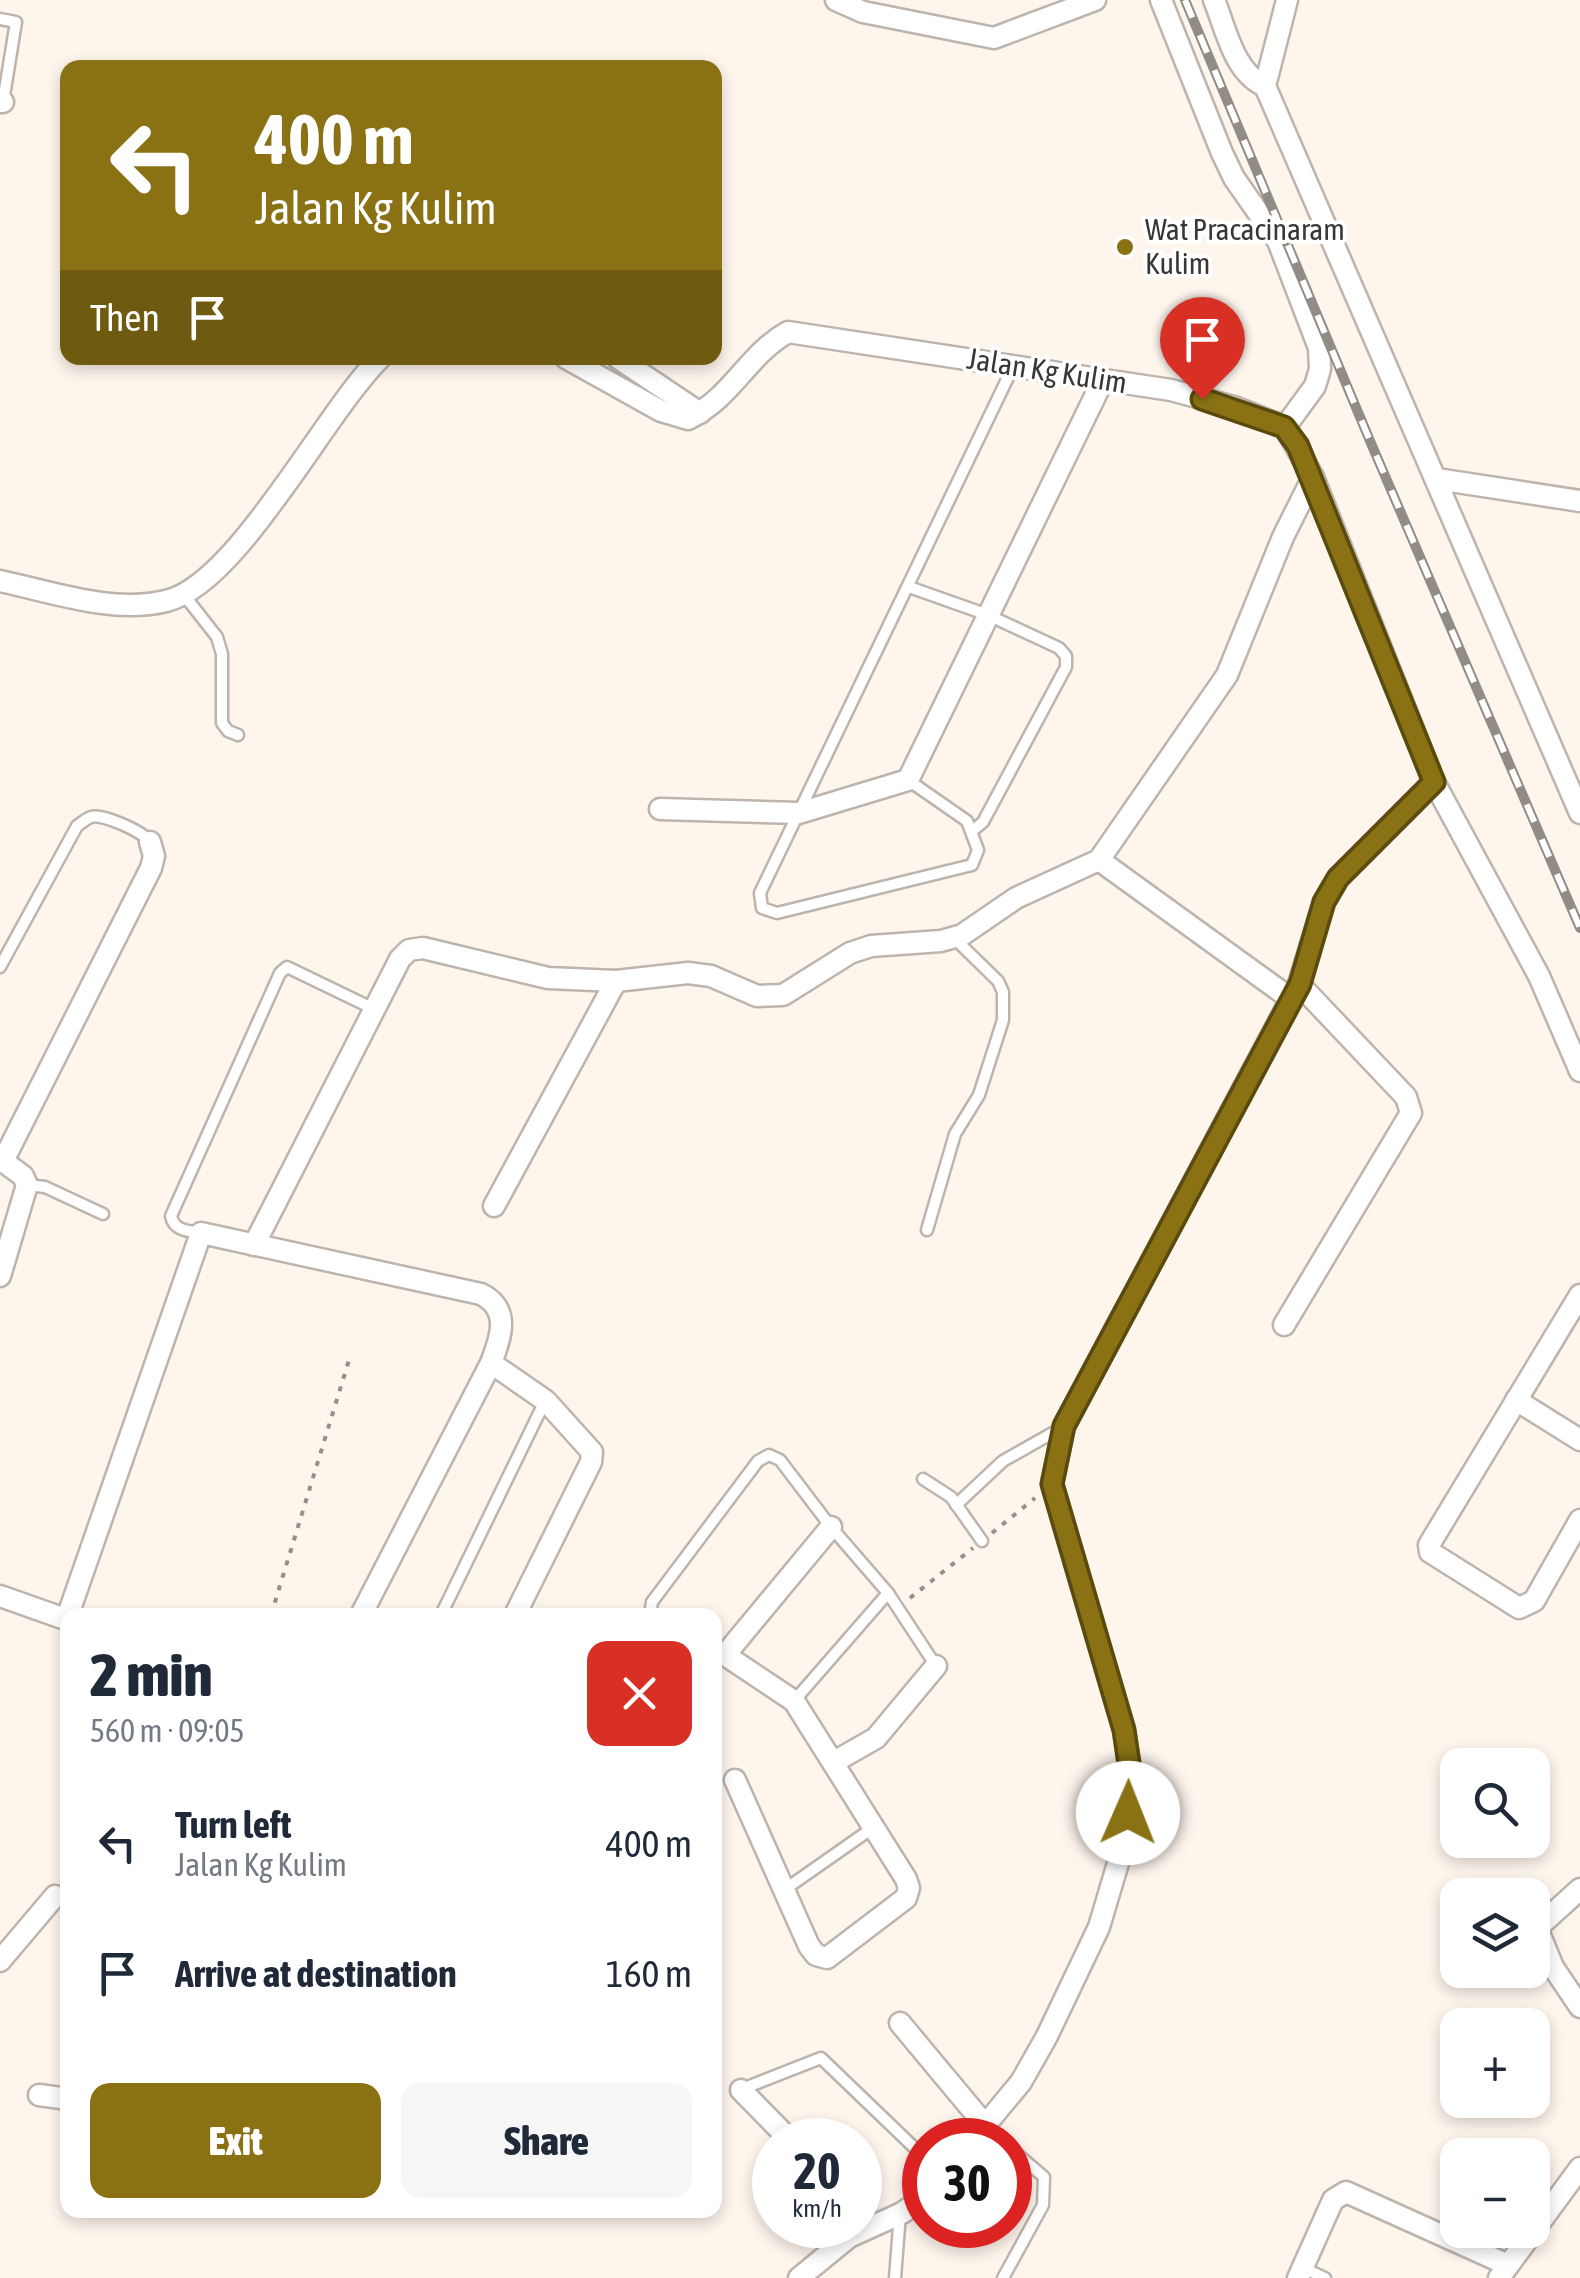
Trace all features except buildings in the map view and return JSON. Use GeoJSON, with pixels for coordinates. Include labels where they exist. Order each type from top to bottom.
{"type":"FeatureCollection","features":[{"type":"Feature","properties":{"kind":"street"},"geometry":{"type":"LineString","coordinates":[[836,0],[863,12],[994,38],[1095,0]]}},
{"type":"Feature","properties":{"kind":"street"},"geometry":{"type":"LineString","coordinates":[[1161,0],[1222,153],[1234,178],[1278,241],[1319,348],[1316,386],[1284,427],[1313,477],[1434,782],[1539,976],[1580,1071]]}},
{"type":"Feature","properties":{"kind":"street"},"geometry":{"type":"LineString","coordinates":[[1214,0],[1244,71],[1265,86]]}},
{"type":"Feature","properties":{"kind":"street"},"geometry":{"type":"LineString","coordinates":[[1286,0],[1265,86],[1580,813]]}},
{"type":"Feature","properties":{"kind":"street","name":"Jalan Kg Kulim"},"geometry":{"type":"LineString","coordinates":[[700,413],[733,386],[766,344],[788,332],[1171,390],[1234,407],[1284,427]]}},
{"type":"Feature","properties":{"kind":"street"},"geometry":{"type":"LineString","coordinates":[[0,581],[96,602],[146,604],[184,595],[218,569],[375,365]]}},
{"type":"Feature","properties":{"kind":"street"},"geometry":{"type":"LineString","coordinates":[[579,365],[661,411],[688,418],[700,413]]}},
{"type":"Feature","properties":{"kind":"street"},"geometry":{"type":"LineString","coordinates":[[628,365],[700,413]]}},
{"type":"Feature","properties":{"kind":"street"},"geometry":{"type":"LineString","coordinates":[[660,809],[800,813],[908,780],[1103,380]]}},
{"type":"Feature","properties":{"kind":"street"},"geometry":{"type":"LineString","coordinates":[[254,1245],[400,959],[410,950],[424,948],[548,978],[616,981],[688,974],[710,976],[757,996],[782,995],[850,952],[962,935],[1016,898],[1099,860],[1227,675],[1283,536],[1313,477]]}},
{"type":"Feature","properties":{"kind":"street"},"geometry":{"type":"LineString","coordinates":[[1438,479],[1580,501]]}},
{"type":"Feature","properties":{"kind":"street"},"geometry":{"type":"LineString","coordinates":[[991,2118],[1021,2082],[1048,2036],[1099,1927],[1124,1843],[1132,1784],[1124,1730],[1052,1484],[1064,1426],[1295,992],[1324,902],[1338,878],[1434,782]]}},
{"type":"Feature","properties":{"kind":"street"},"geometry":{"type":"LineString","coordinates":[[0,1276],[27,1185],[23,1176],[1,1160],[151,868],[154,856],[150,842]]}},
{"type":"Feature","properties":{"kind":"street"},"geometry":{"type":"LineString","coordinates":[[1099,860],[1295,992],[1406,1097],[1412,1113],[1284,1326]]}},
{"type":"Feature","properties":{"kind":"street"},"geometry":{"type":"LineString","coordinates":[[494,1206],[616,981]]}},
{"type":"Feature","properties":{"kind":"street"},"geometry":{"type":"LineString","coordinates":[[71,1608],[201,1234],[482,1294],[500,1309],[502,1321],[491,1363],[365,1608]]}},
{"type":"Feature","properties":{"kind":"street"},"geometry":{"type":"LineString","coordinates":[[1580,1295],[1429,1545],[1430,1552],[1524,1608],[1534,1601],[1580,1520]]}},
{"type":"Feature","properties":{"kind":"street"},"geometry":{"type":"LineString","coordinates":[[491,1363],[546,1400],[586,1442],[592,1457],[518,1608]]}},
{"type":"Feature","properties":{"kind":"street"},"geometry":{"type":"LineString","coordinates":[[1516,1400],[1580,1440]]}},
{"type":"Feature","properties":{"kind":"street"},"geometry":{"type":"LineString","coordinates":[[722,1652],[831,1527]]}},
{"type":"Feature","properties":{"kind":"street"},"geometry":{"type":"LineString","coordinates":[[0,1596],[60,1615]]}},
{"type":"Feature","properties":{"kind":"street"},"geometry":{"type":"LineString","coordinates":[[722,1655],[794,1701],[906,1878],[906,1898],[827,1958],[816,1954],[809,1946],[736,1780]]}},
{"type":"Feature","properties":{"kind":"street"},"geometry":{"type":"LineString","coordinates":[[834,1762],[876,1738],[936,1666]]}},
{"type":"Feature","properties":{"kind":"street"},"geometry":{"type":"LineString","coordinates":[[1580,1889],[1537,1928],[1553,1967],[1580,2007]]}},
{"type":"Feature","properties":{"kind":"street"},"geometry":{"type":"LineString","coordinates":[[0,1960],[55,1896]]}},
{"type":"Feature","properties":{"kind":"street"},"geometry":{"type":"LineString","coordinates":[[900,2023],[968,2118]]}},
{"type":"Feature","properties":{"kind":"street"},"geometry":{"type":"LineString","coordinates":[[741,2090],[768,2118]]}},
{"type":"Feature","properties":{"kind":"street"},"geometry":{"type":"LineString","coordinates":[[39,2095],[60,2098]]}},
{"type":"Feature","properties":{"kind":"street"},"geometry":{"type":"LineString","coordinates":[[1300,2273],[1333,2200],[1346,2192],[1504,2272],[1580,2168]]}},
{"type":"Feature","properties":{"kind":"street"},"geometry":{"type":"LineString","coordinates":[[882,2216],[900,2213]]}},
{"type":"Feature","properties":{"kind":"street"},"geometry":{"type":"LineString","coordinates":[[799,2278],[836,2248]]}},
{"type":"Feature","properties":{"kind":"lane"},"geometry":{"type":"LineString","coordinates":[[0,18],[16,22],[2,102]]}},
{"type":"Feature","properties":{"kind":"lane"},"geometry":{"type":"LineString","coordinates":[[908,780],[967,821],[978,855],[968,867],[768,913],[759,901],[760,893],[1013,366]]}},
{"type":"Feature","properties":{"kind":"lane"},"geometry":{"type":"LineString","coordinates":[[909,587],[988,614],[1059,648],[1068,662],[983,822],[972,831]]}},
{"type":"Feature","properties":{"kind":"lane"},"geometry":{"type":"LineString","coordinates":[[184,595],[216,636],[222,654],[222,723],[228,731],[238,734]]}},
{"type":"Feature","properties":{"kind":"lane"},"geometry":{"type":"LineString","coordinates":[[0,967],[77,826],[91,817],[100,817],[142,832],[150,842]]}},
{"type":"Feature","properties":{"kind":"lane"},"geometry":{"type":"LineString","coordinates":[[926,1230],[955,1134],[979,1095],[1004,1020],[1003,992],[998,981],[963,944],[952,938]]}},
{"type":"Feature","properties":{"kind":"lane"},"geometry":{"type":"LineString","coordinates":[[201,1234],[180,1229],[172,1223],[171,1216],[280,973],[287,967],[374,1009]]}},
{"type":"Feature","properties":{"kind":"lane"},"geometry":{"type":"LineString","coordinates":[[27,1185],[44,1187],[103,1214]]}},
{"type":"Feature","properties":{"kind":"lane"},"geometry":{"type":"LineString","coordinates":[[444,1608],[546,1400]]}},
{"type":"Feature","properties":{"kind":"lane"},"geometry":{"type":"LineString","coordinates":[[956,1505],[1002,1461],[1064,1426]]}},
{"type":"Feature","properties":{"kind":"lane"},"geometry":{"type":"LineString","coordinates":[[651,1608],[763,1457],[776,1456],[888,1593],[936,1666]]}},
{"type":"Feature","properties":{"kind":"lane"},"geometry":{"type":"LineString","coordinates":[[923,1479],[951,1498],[982,1541]]}},
{"type":"Feature","properties":{"kind":"lane"},"geometry":{"type":"LineString","coordinates":[[794,1701],[888,1593]]}},
{"type":"Feature","properties":{"kind":"lane"},"geometry":{"type":"LineString","coordinates":[[784,1890],[874,1827]]}},
{"type":"Feature","properties":{"kind":"lane"},"geometry":{"type":"LineString","coordinates":[[741,2090],[822,2058],[902,2136]]}},
{"type":"Feature","properties":{"kind":"lane"},"geometry":{"type":"LineString","coordinates":[[1032,2166],[1044,2176],[1044,2206],[1032,2227]]}},
{"type":"Feature","properties":{"kind":"lane"},"geometry":{"type":"LineString","coordinates":[[894,2278],[900,2213]]}},
{"type":"Feature","properties":{"kind":"lane"},"geometry":{"type":"LineString","coordinates":[[1003,2278],[1020,2248]]}},
{"type":"Feature","properties":{"kind":"lane"},"geometry":{"type":"LineString","coordinates":[[1300,2273],[1325,2278]]}},
{"type":"Feature","properties":{"kind":"path"},"geometry":{"type":"LineString","coordinates":[[273,1608],[349,1360]]}},
{"type":"Feature","properties":{"kind":"railway"},"geometry":{"type":"LineString","coordinates":[[1185,0],[1580,928]]}},
{"type":"Feature","properties":{"kind":"place","name":"Wat Pracacinaram Kulim"},"geometry":{"type":"Point","coordinates":[1125,247]}},
{"type":"Feature","properties":{"kind":"route"},"geometry":{"type":"LineString","coordinates":[[1128,1813],[1132,1784],[1124,1730],[1052,1484],[1064,1426],[1300,984],[1324,902],[1338,878],[1434,782],[1298,446],[1284,427],[1202,399]]}}]}
